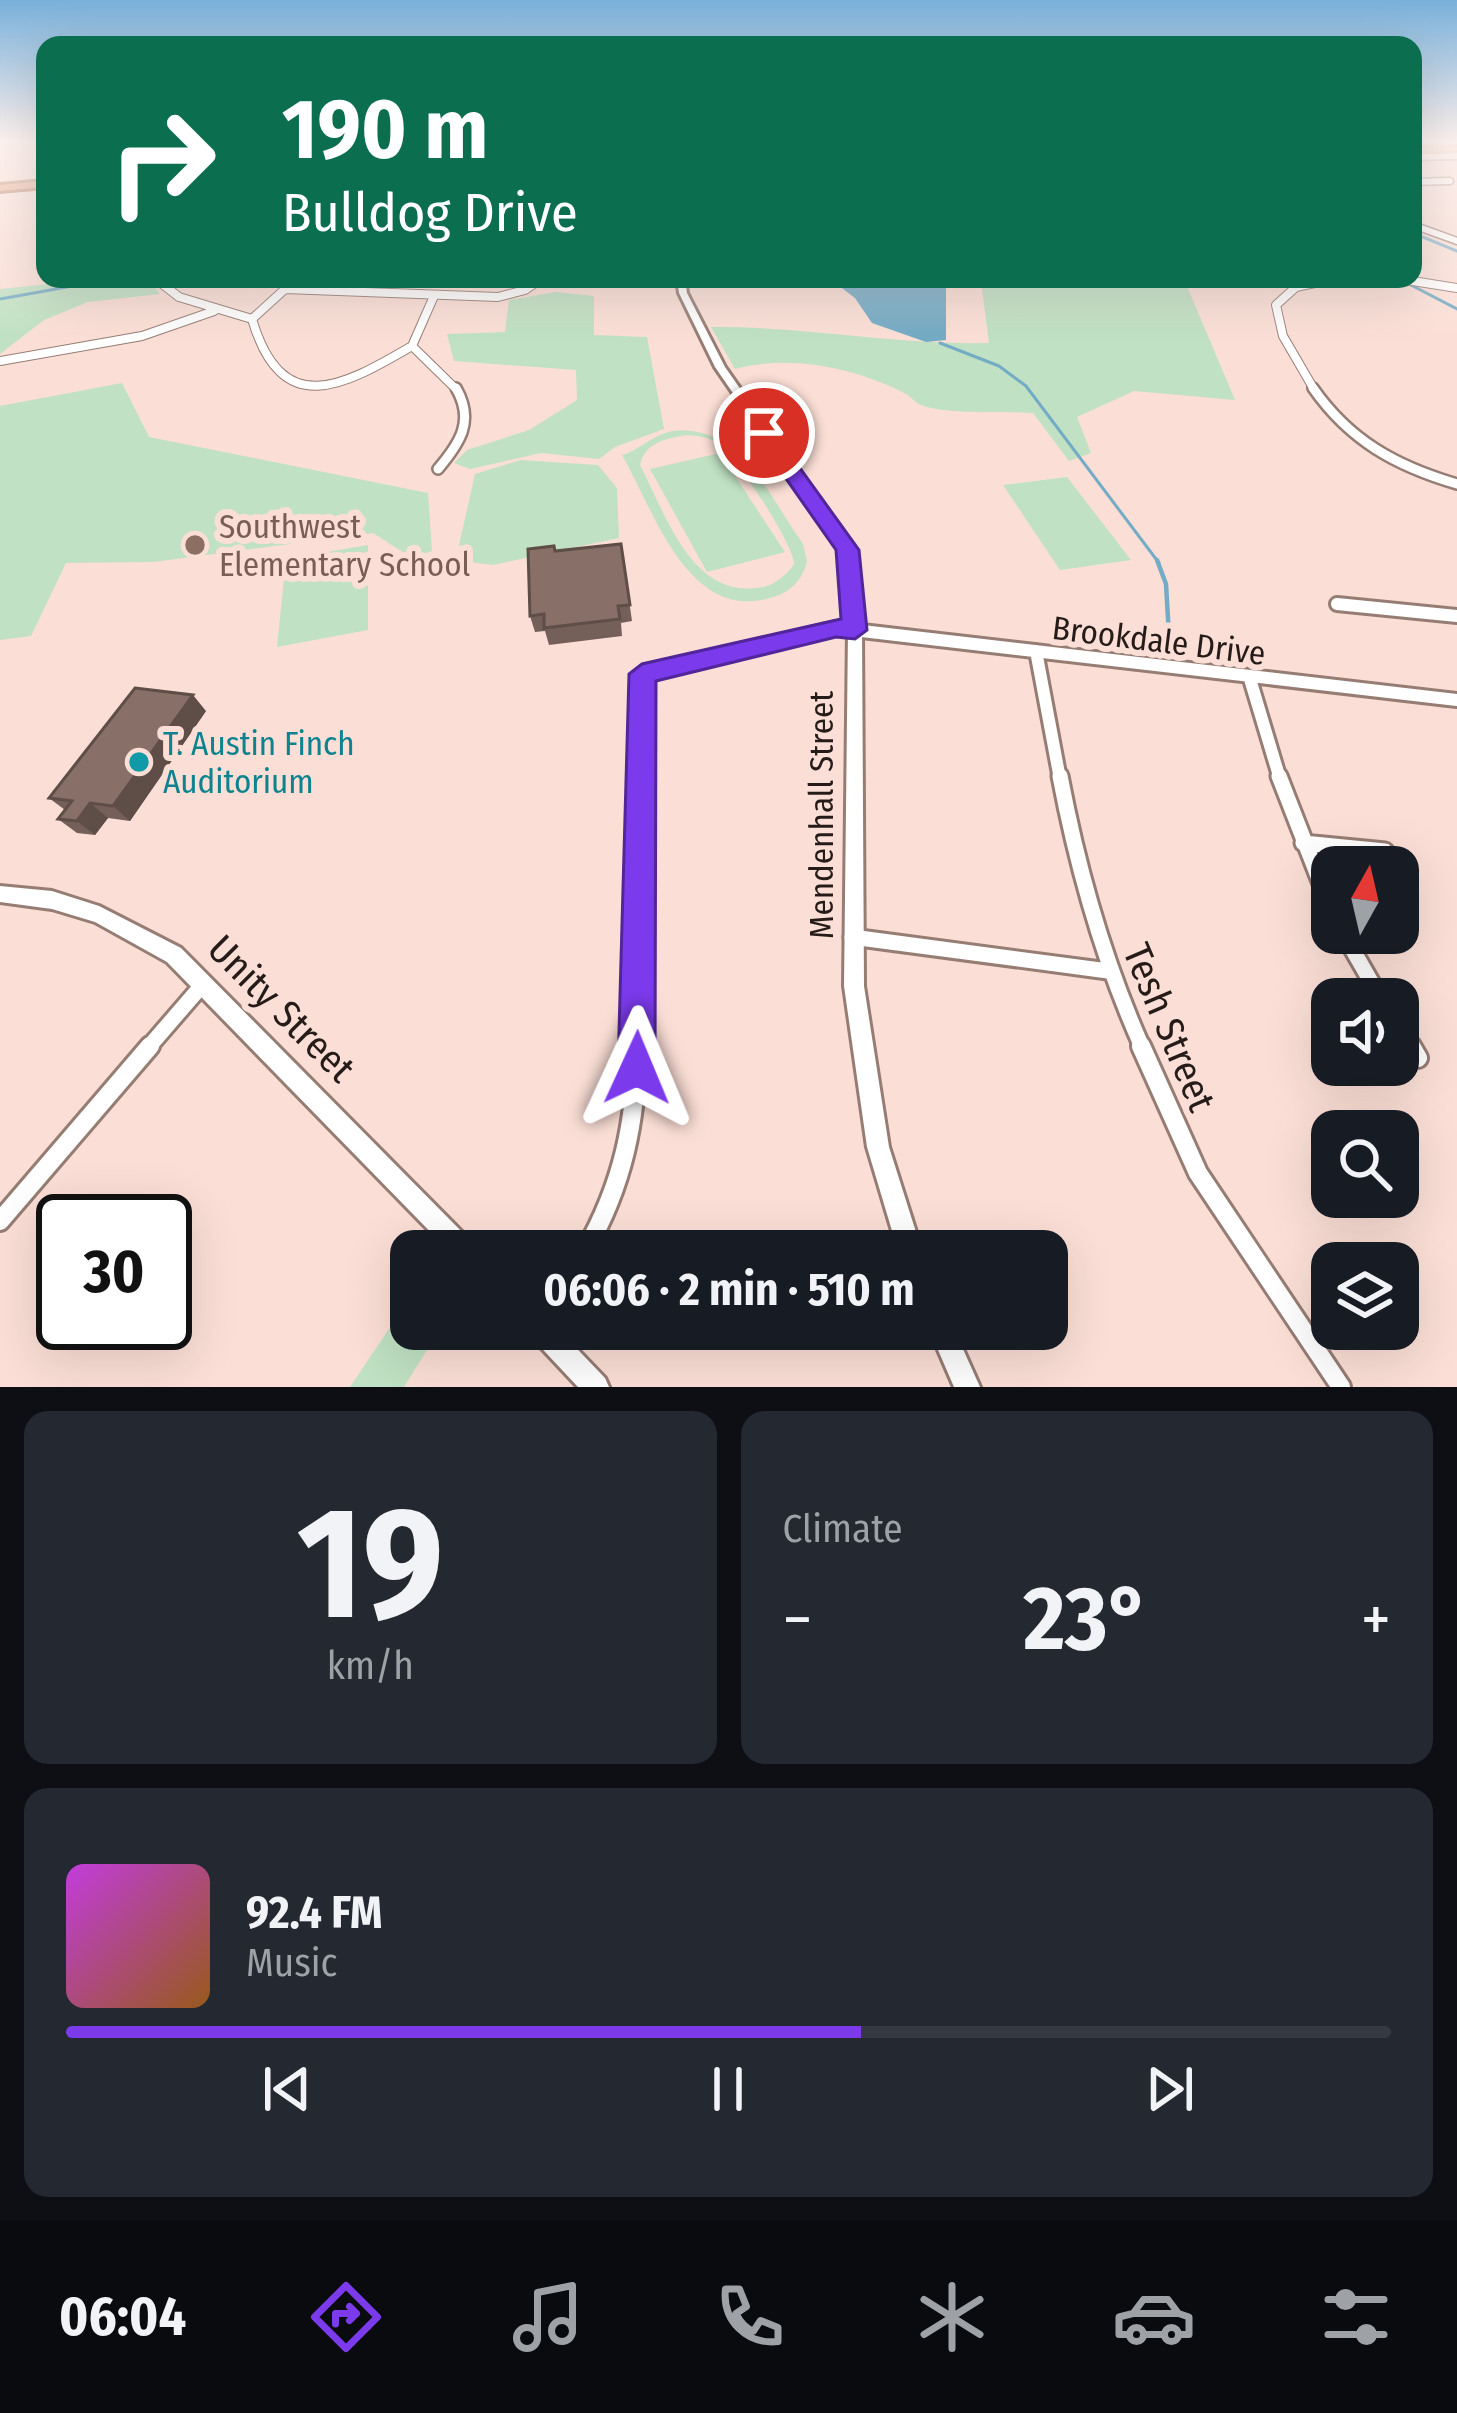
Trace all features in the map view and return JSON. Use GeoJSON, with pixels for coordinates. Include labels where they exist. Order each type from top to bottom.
{"type":"FeatureCollection","features":[{"type":"Feature","properties":{"kind":"street"},"geometry":{"type":"LineString","coordinates":[[1422,229],[1454,238]]}},
{"type":"Feature","properties":{"kind":"street"},"geometry":{"type":"LineString","coordinates":[[1422,282],[1457,288]]}},
{"type":"Feature","properties":{"kind":"street"},"geometry":{"type":"LineString","coordinates":[[168,288],[214,311],[252,319]]}},
{"type":"Feature","properties":{"kind":"street"},"geometry":{"type":"LineString","coordinates":[[252,319],[285,289],[498,297],[528,288]]}},
{"type":"Feature","properties":{"kind":"street","name":"Mendenhall Street"},"geometry":{"type":"LineString","coordinates":[[682,288],[720,367],[847,550],[855,630],[852,937],[859,1045],[874,1126],[904,1230]]}},
{"type":"Feature","properties":{"kind":"street"},"geometry":{"type":"LineString","coordinates":[[1294,288],[1276,305],[1279,328],[1312,389],[1339,426],[1404,466],[1457,484]]}},
{"type":"Feature","properties":{"kind":"street"},"geometry":{"type":"LineString","coordinates":[[252,319],[260,354],[286,378],[308,387],[352,380],[412,346],[434,296]]}},
{"type":"Feature","properties":{"kind":"street"},"geometry":{"type":"LineString","coordinates":[[0,361],[142,336],[214,311]]}},
{"type":"Feature","properties":{"kind":"street"},"geometry":{"type":"LineString","coordinates":[[412,346],[444,371],[465,406],[470,427],[438,469]]}},
{"type":"Feature","properties":{"kind":"street"},"geometry":{"type":"LineString","coordinates":[[1337,604],[1457,616]]}},
{"type":"Feature","properties":{"kind":"street","name":"Brookdale Drive"},"geometry":{"type":"LineString","coordinates":[[598,1230],[628,1162],[636,1099],[642,674],[836,628],[1457,700]]}},
{"type":"Feature","properties":{"kind":"street","name":"Tesh Street"},"geometry":{"type":"LineString","coordinates":[[1036,651],[1073,846],[1108,971],[1198,1173],[1341,1387]]}},
{"type":"Feature","properties":{"kind":"street"},"geometry":{"type":"LineString","coordinates":[[1250,679],[1311,862]]}},
{"type":"Feature","properties":{"kind":"street"},"geometry":{"type":"LineString","coordinates":[[1303,843],[1338,846]]}},
{"type":"Feature","properties":{"kind":"street","name":"Unity Street"},"geometry":{"type":"LineString","coordinates":[[0,894],[52,900],[99,915],[174,955],[445,1230]]}},
{"type":"Feature","properties":{"kind":"street"},"geometry":{"type":"LineString","coordinates":[[852,937],[1108,971]]}},
{"type":"Feature","properties":{"kind":"street"},"geometry":{"type":"LineString","coordinates":[[0,1221],[205,982]]}},
{"type":"Feature","properties":{"kind":"street"},"geometry":{"type":"LineString","coordinates":[[561,1350],[596,1387]]}},
{"type":"Feature","properties":{"kind":"street"},"geometry":{"type":"LineString","coordinates":[[950,1350],[967,1387]]}},
{"type":"Feature","properties":{"kind":"green space"},"geometry":{"type":"Polygon","coordinates":[[[155,288],[160,294],[88,302],[44,320],[0,354],[0,289],[155,288]]]}},
{"type":"Feature","properties":{"kind":"green space"},"geometry":{"type":"Polygon","coordinates":[[[982,288],[1188,288],[1235,400],[1134,391],[1077,417],[1091,453],[1069,461],[1033,413],[932,408],[887,385],[822,366],[778,363],[735,369],[711,327],[781,329],[989,343],[982,288]]]}},
{"type":"Feature","properties":{"kind":"green space"},"geometry":{"type":"Polygon","coordinates":[[[556,292],[594,296],[594,335],[647,337],[664,429],[615,447],[599,459],[541,453],[470,469],[454,463],[467,450],[529,430],[577,400],[576,370],[454,361],[447,334],[505,332],[509,300],[556,292]]]}},
{"type":"Feature","properties":{"kind":"green space"},"geometry":{"type":"Polygon","coordinates":[[[122,383],[149,437],[428,493],[432,551],[412,558],[373,533],[153,562],[66,563],[31,636],[0,640],[0,406],[122,383]]]}},
{"type":"Feature","properties":{"kind":"green space"},"geometry":{"type":"Polygon","coordinates":[[[673,431],[717,439],[735,451],[764,485],[803,544],[807,561],[802,575],[784,593],[741,601],[717,594],[677,557],[622,455],[673,431]],[[692,435],[658,442],[640,465],[670,527],[697,565],[714,579],[733,587],[773,584],[794,564],[784,538],[725,450],[713,440],[692,435]]]}},
{"type":"Feature","properties":{"kind":"green space"},"geometry":{"type":"Polygon","coordinates":[[[720,453],[785,552],[707,572],[650,469],[720,453]]]}},
{"type":"Feature","properties":{"kind":"green space"},"geometry":{"type":"Polygon","coordinates":[[[521,460],[598,465],[617,488],[619,538],[493,565],[470,562],[459,545],[475,474],[521,460]]]}},
{"type":"Feature","properties":{"kind":"green space"},"geometry":{"type":"Polygon","coordinates":[[[1067,477],[1131,560],[1060,570],[1003,485],[1067,477]]]}},
{"type":"Feature","properties":{"kind":"green space"},"geometry":{"type":"Polygon","coordinates":[[[368,545],[368,630],[277,647],[286,559],[368,545]]]}},
{"type":"Feature","properties":{"kind":"green space"},"geometry":{"type":"Polygon","coordinates":[[[390,1327],[390,1350],[427,1350],[404,1387],[350,1387],[390,1327]]]}},
{"type":"Feature","properties":{"kind":"water"},"geometry":{"type":"Polygon","coordinates":[[[842,288],[946,288],[946,340],[926,342],[872,323],[842,288]]]}},
{"type":"Feature","properties":{"kind":"building"},"geometry":{"type":"Polygon","coordinates":[[[621,544],[630,605],[618,606],[620,619],[544,628],[544,614],[530,616],[528,549],[621,544]]]}},
{"type":"Feature","properties":{"kind":"building"},"geometry":{"type":"Polygon","coordinates":[[[135,688],[193,695],[113,806],[90,803],[77,821],[58,819],[72,801],[49,798],[135,688]]]}},
{"type":"Feature","properties":{"kind":"waterway"},"geometry":{"type":"LineString","coordinates":[[1422,237],[1457,251]]}},
{"type":"Feature","properties":{"kind":"waterway"},"geometry":{"type":"LineString","coordinates":[[0,299],[62,288]]}},
{"type":"Feature","properties":{"kind":"waterway"},"geometry":{"type":"LineString","coordinates":[[1417,288],[1457,309]]}},
{"type":"Feature","properties":{"kind":"waterway"},"geometry":{"type":"LineString","coordinates":[[940,343],[999,366],[1026,386],[1157,561]]}},
{"type":"Feature","properties":{"kind":"waterway"},"geometry":{"type":"LineString","coordinates":[[1157,561],[1166,584],[1170,653]]}},
{"type":"Feature","properties":{"kind":"place","name":"Southwest Elementary School"},"geometry":{"type":"Point","coordinates":[195,545]}},
{"type":"Feature","properties":{"kind":"place","name":"T. Austin Finch Auditorium"},"geometry":{"type":"Point","coordinates":[139,762]}},
{"type":"Feature","properties":{"kind":"route"},"geometry":{"type":"LineString","coordinates":[[637,1068],[642,674],[836,628],[855,630],[847,550],[764,433]]}}]}
